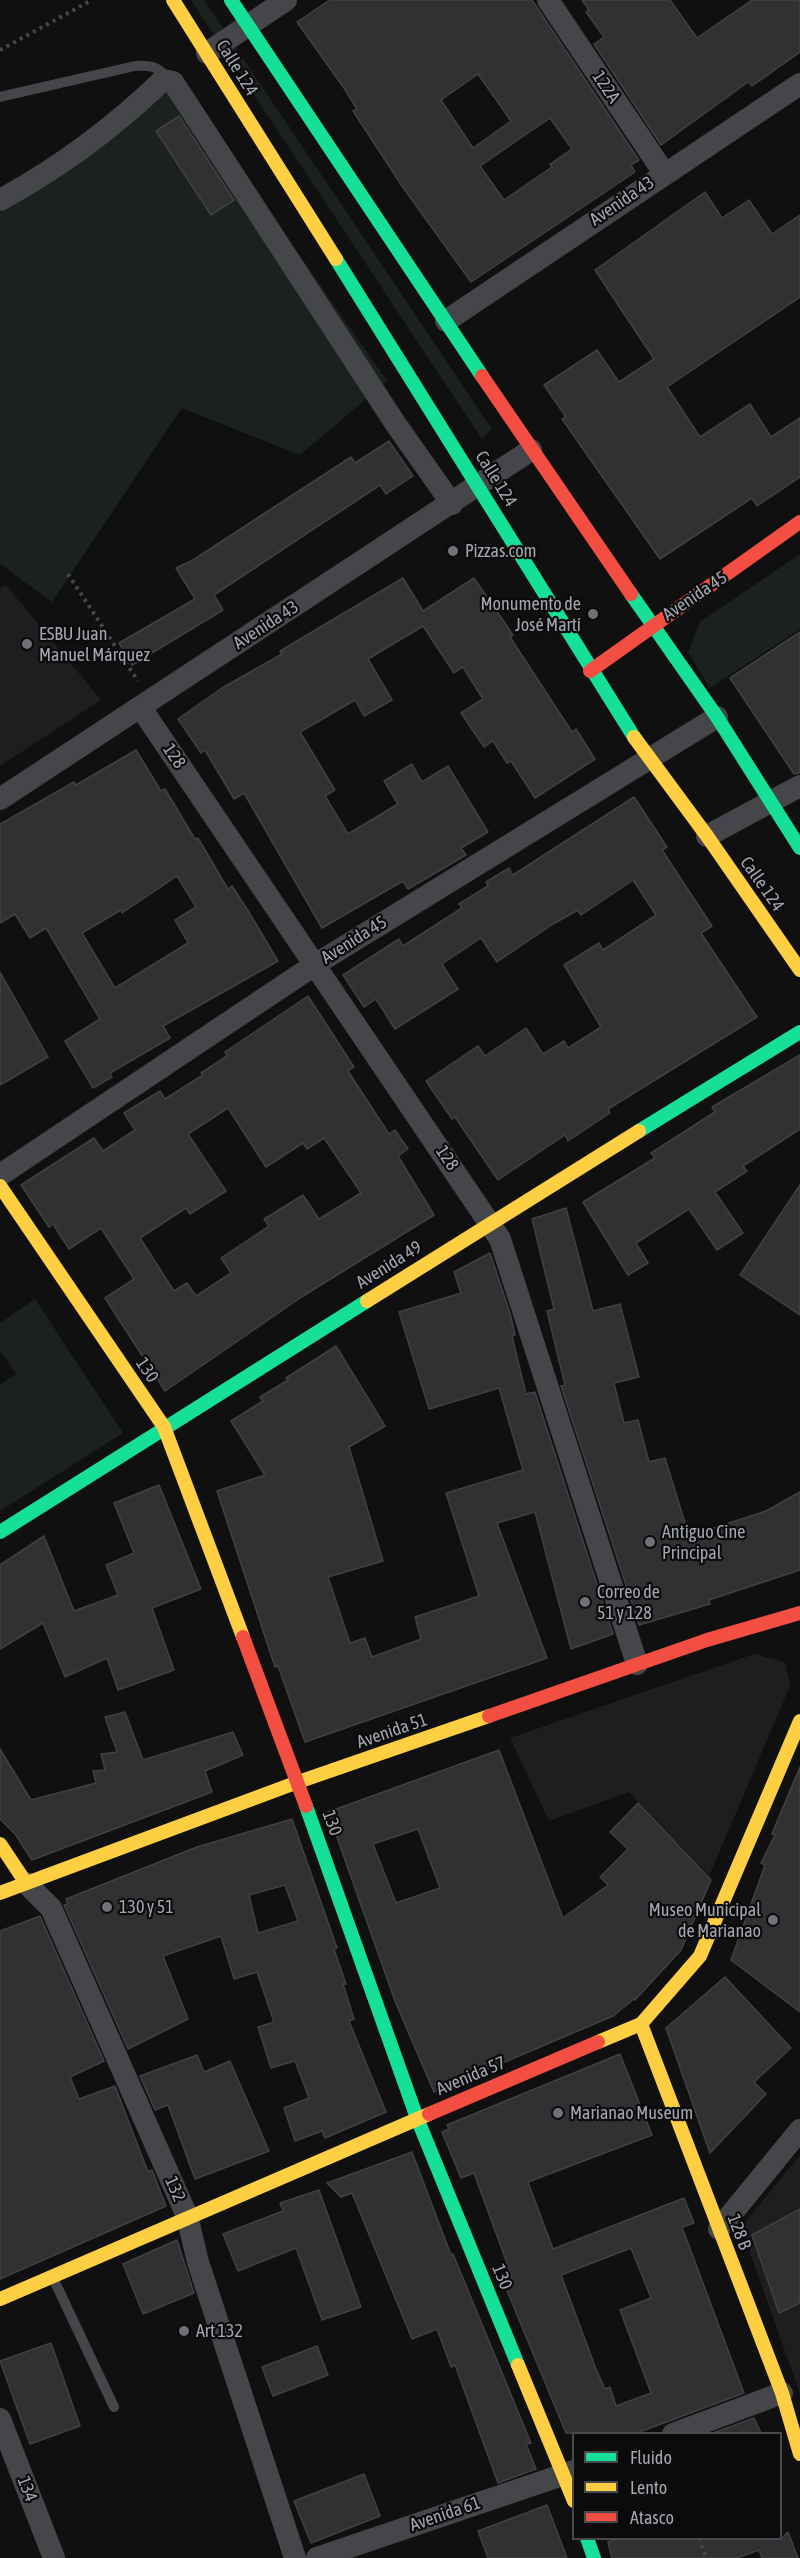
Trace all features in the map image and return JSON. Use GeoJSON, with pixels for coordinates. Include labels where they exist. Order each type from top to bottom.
{"type":"FeatureCollection","features":[{"type":"Feature","properties":{"kind":"street","name":"Calle 124"},"geometry":{"type":"LineString","coordinates":[[173,0],[479,486],[590,670],[648,759],[707,836],[800,970]]}},
{"type":"Feature","properties":{"kind":"street","name":"Calle 124"},"geometry":{"type":"LineString","coordinates":[[231,0],[531,450],[717,717],[800,848]]}},
{"type":"Feature","properties":{"kind":"street"},"geometry":{"type":"LineString","coordinates":[[207,53],[286,0]]}},
{"type":"Feature","properties":{"kind":"street","name":"122A"},"geometry":{"type":"LineString","coordinates":[[548,0],[664,173]]}},
{"type":"Feature","properties":{"kind":"street"},"geometry":{"type":"LineString","coordinates":[[0,200],[31,183],[120,122],[163,80],[173,82],[395,423],[452,504]]}},
{"type":"Feature","properties":{"kind":"street","name":"Avenida 43"},"geometry":{"type":"LineString","coordinates":[[446,321],[800,84]]}},
{"type":"Feature","properties":{"kind":"street","name":"Avenida 43"},"geometry":{"type":"LineString","coordinates":[[0,799],[531,450]]}},
{"type":"Feature","properties":{"kind":"street","name":"Avenida 45"},"geometry":{"type":"LineString","coordinates":[[590,670],[652,624],[684,605],[800,522]]}},
{"type":"Feature","properties":{"kind":"street","name":"128"},"geometry":{"type":"LineString","coordinates":[[146,704],[500,1239],[637,1664]]}},
{"type":"Feature","properties":{"kind":"street","name":"Avenida 45"},"geometry":{"type":"LineString","coordinates":[[0,1175],[316,964],[717,717]]}},
{"type":"Feature","properties":{"kind":"street"},"geometry":{"type":"LineString","coordinates":[[707,836],[800,786]]}},
{"type":"Feature","properties":{"kind":"street","name":"Avenida 49"},"geometry":{"type":"LineString","coordinates":[[0,1532],[491,1223],[800,1032]]}},
{"type":"Feature","properties":{"kind":"street","name":"130"},"geometry":{"type":"LineString","coordinates":[[0,1186],[165,1427],[298,1782],[417,2118],[569,2472],[572,2494]]}},
{"type":"Feature","properties":{"kind":"street","name":"Avenida 51"},"geometry":{"type":"LineString","coordinates":[[0,1893],[298,1782],[637,1664],[800,1613]]}},
{"type":"Feature","properties":{"kind":"street","name":"Avenida 57"},"geometry":{"type":"LineString","coordinates":[[0,2300],[187,2216],[641,2024],[700,1956],[800,1721]]}},
{"type":"Feature","properties":{"kind":"street","name":"132"},"geometry":{"type":"LineString","coordinates":[[0,1844],[26,1883],[51,1908],[187,2216],[198,2262],[295,2558]]}},
{"type":"Feature","properties":{"kind":"street","name":"128 B"},"geometry":{"type":"LineString","coordinates":[[641,2024],[782,2393],[795,2420],[800,2454]]}},
{"type":"Feature","properties":{"kind":"street"},"geometry":{"type":"LineString","coordinates":[[719,2229],[800,2130]]}},
{"type":"Feature","properties":{"kind":"street"},"geometry":{"type":"LineString","coordinates":[[676,2432],[782,2393]]}},
{"type":"Feature","properties":{"kind":"street","name":"134"},"geometry":{"type":"LineString","coordinates":[[0,2419],[54,2558]]}},
{"type":"Feature","properties":{"kind":"street","name":"Avenida 61"},"geometry":{"type":"LineString","coordinates":[[317,2558],[569,2472]]}},
{"type":"Feature","properties":{"kind":"street"},"geometry":{"type":"LineString","coordinates":[[588,2540],[594,2558]]}},
{"type":"Feature","properties":{"kind":"lane"},"geometry":{"type":"LineString","coordinates":[[0,97],[135,66],[150,65],[162,71],[168,80]]}},
{"type":"Feature","properties":{"kind":"lane"},"geometry":{"type":"LineString","coordinates":[[52,2276],[114,2407]]}},
{"type":"Feature","properties":{"kind":"path"},"geometry":{"type":"LineString","coordinates":[[0,50],[92,0]]}},
{"type":"Feature","properties":{"kind":"path"},"geometry":{"type":"LineString","coordinates":[[68,574],[146,704]]}},
{"type":"Feature","properties":{"kind":"path"},"geometry":{"type":"LineString","coordinates":[[700,2540],[706,2558]]}},
{"type":"Feature","properties":{"kind":"shaded area"},"geometry":{"type":"Polygon","coordinates":[[[191,0],[204,0],[492,429],[482,439],[191,0]]]}},
{"type":"Feature","properties":{"kind":"shaded area"},"geometry":{"type":"Polygon","coordinates":[[[179,82],[387,381],[300,455],[182,408],[52,602],[0,564],[0,213],[179,82]]]}},
{"type":"Feature","properties":{"kind":"shaded area"},"geometry":{"type":"Polygon","coordinates":[[[800,554],[800,629],[710,688],[688,652],[700,622],[800,554]]]}},
{"type":"Feature","properties":{"kind":"shaded area","name":"ESBU Juan Manuel Márquez"},"geometry":{"type":"Polygon","coordinates":[[[6,585],[101,700],[0,766],[0,588],[6,585]]]}},
{"type":"Feature","properties":{"kind":"shaded area"},"geometry":{"type":"Polygon","coordinates":[[[35,1299],[123,1433],[0,1511],[0,1385],[16,1374],[0,1351],[0,1323],[35,1299]]]}},
{"type":"Feature","properties":{"kind":"shaded area"},"geometry":{"type":"Polygon","coordinates":[[[754,1654],[785,1662],[790,1686],[709,1876],[629,1792],[549,1821],[510,1738],[754,1654]]]}},
{"type":"Feature","properties":{"kind":"shaded area"},"geometry":{"type":"Polygon","coordinates":[[[800,2155],[800,2394],[741,2227],[800,2155]]]}},
{"type":"Feature","properties":{"kind":"building"},"geometry":{"type":"Polygon","coordinates":[[[330,0],[532,0],[639,160],[631,165],[635,172],[471,282],[402,186],[353,111],[357,109],[344,88],[297,22],[330,0]],[[478,74],[441,100],[473,148],[511,121],[478,74]],[[550,118],[480,166],[504,200],[552,167],[550,164],[572,149],[550,118]]]}},
{"type":"Feature","properties":{"kind":"building"},"geometry":{"type":"Polygon","coordinates":[[[582,0],[670,0],[697,38],[752,0],[800,0],[800,52],[752,86],[748,82],[661,145],[594,44],[604,37],[586,12],[589,10],[582,0]]]}},
{"type":"Feature","properties":{"kind":"building"},"geometry":{"type":"Polygon","coordinates":[[[179,116],[234,200],[211,215],[156,131],[179,116]]]}},
{"type":"Feature","properties":{"kind":"building"},"geometry":{"type":"Polygon","coordinates":[[[705,192],[722,218],[749,200],[772,234],[800,215],[800,297],[667,387],[700,437],[750,404],[771,437],[800,418],[800,477],[757,506],[752,498],[660,559],[562,419],[566,417],[544,385],[597,350],[619,382],[654,359],[595,270],[705,192]]]}},
{"type":"Feature","properties":{"kind":"building"},"geometry":{"type":"Polygon","coordinates":[[[389,441],[413,476],[386,494],[380,485],[214,595],[223,610],[132,665],[119,643],[195,599],[176,568],[193,560],[351,457],[355,463],[389,441]]]}},
{"type":"Feature","properties":{"kind":"building"},"geometry":{"type":"Polygon","coordinates":[[[403,578],[423,611],[474,578],[513,635],[510,637],[572,732],[576,729],[595,759],[535,798],[511,761],[507,763],[493,741],[484,747],[461,713],[483,699],[463,667],[454,673],[423,626],[368,659],[392,700],[364,716],[355,700],[300,732],[335,790],[325,796],[348,834],[398,804],[384,781],[412,764],[422,782],[448,766],[488,832],[461,848],[466,855],[408,889],[403,881],[322,928],[244,793],[234,799],[205,750],[201,753],[178,719],[222,688],[282,654],[280,651],[403,578]]]}},
{"type":"Feature","properties":{"kind":"building"},"geometry":{"type":"Polygon","coordinates":[[[800,632],[800,773],[794,774],[730,678],[800,632]]]}},
{"type":"Feature","properties":{"kind":"building"},"geometry":{"type":"Polygon","coordinates":[[[136,750],[161,791],[165,789],[195,839],[198,838],[228,889],[232,886],[278,961],[163,1026],[170,1038],[110,1073],[112,1077],[93,1088],[65,1041],[100,1019],[46,928],[30,938],[15,914],[0,923],[0,824],[74,782],[76,785],[136,750]],[[177,876],[122,913],[121,910],[82,933],[115,988],[188,943],[175,920],[196,907],[177,876]]]}},
{"type":"Feature","properties":{"kind":"building"},"geometry":{"type":"Polygon","coordinates":[[[634,797],[667,847],[662,850],[712,926],[701,933],[757,1017],[608,1109],[610,1113],[568,1141],[565,1135],[498,1180],[455,1117],[452,1119],[426,1081],[478,1046],[485,1056],[526,1028],[543,1054],[564,1041],[568,1048],[601,1027],[564,965],[599,943],[603,950],[656,915],[633,880],[581,915],[578,910],[553,924],[497,962],[481,938],[442,964],[458,989],[395,1029],[376,999],[364,1007],[343,975],[399,939],[403,946],[462,908],[459,904],[488,886],[486,882],[509,868],[513,875],[634,797]]]}},
{"type":"Feature","properties":{"kind":"building"},"geometry":{"type":"Polygon","coordinates":[[[0,972],[48,1057],[0,1085],[0,972]]]}},
{"type":"Feature","properties":{"kind":"building"},"geometry":{"type":"Polygon","coordinates":[[[308,996],[354,1067],[348,1071],[389,1134],[395,1130],[408,1149],[398,1156],[434,1215],[303,1296],[165,1391],[105,1298],[134,1279],[101,1228],[69,1249],[53,1224],[49,1227],[21,1185],[94,1138],[103,1151],[135,1130],[124,1113],[160,1091],[165,1099],[203,1075],[201,1073],[227,1056],[225,1052],[308,996]],[[228,1108],[188,1134],[226,1191],[190,1214],[186,1208],[140,1238],[174,1291],[187,1283],[196,1296],[231,1273],[221,1258],[269,1226],[264,1219],[303,1195],[319,1219],[361,1193],[324,1138],[307,1149],[303,1143],[266,1167],[228,1108]]]}},
{"type":"Feature","properties":{"kind":"building"},"geometry":{"type":"Polygon","coordinates":[[[800,1055],[800,1129],[743,1166],[747,1171],[715,1192],[743,1233],[717,1250],[689,1209],[636,1243],[648,1263],[628,1275],[583,1202],[655,1158],[651,1153],[715,1112],[712,1107],[800,1055]]]}},
{"type":"Feature","properties":{"kind":"building"},"geometry":{"type":"Polygon","coordinates":[[[800,1185],[800,1315],[740,1275],[800,1185]]]}},
{"type":"Feature","properties":{"kind":"building"},"geometry":{"type":"Polygon","coordinates":[[[566,1208],[593,1311],[620,1304],[639,1377],[614,1383],[624,1423],[638,1420],[649,1462],[665,1458],[689,1536],[766,1511],[800,1492],[800,1570],[709,1600],[710,1604],[639,1625],[561,1386],[565,1385],[547,1311],[554,1309],[532,1219],[566,1208]]]}},
{"type":"Feature","properties":{"kind":"building"},"geometry":{"type":"Polygon","coordinates":[[[490,1253],[510,1313],[515,1335],[512,1336],[526,1394],[535,1392],[613,1634],[571,1649],[535,1512],[497,1523],[547,1658],[305,1742],[278,1666],[275,1667],[217,1491],[265,1475],[231,1421],[263,1401],[260,1397],[288,1380],[286,1378],[336,1346],[385,1426],[349,1447],[383,1561],[328,1577],[350,1643],[365,1638],[372,1657],[421,1639],[415,1617],[479,1596],[446,1493],[523,1470],[499,1388],[429,1409],[399,1312],[461,1293],[454,1272],[490,1253]]]}},
{"type":"Feature","properties":{"kind":"building"},"geometry":{"type":"Polygon","coordinates":[[[159,1485],[201,1589],[152,1608],[174,1670],[118,1690],[107,1658],[65,1677],[43,1623],[0,1649],[0,1565],[44,1536],[74,1611],[118,1595],[106,1565],[134,1553],[114,1503],[159,1485]]]}},
{"type":"Feature","properties":{"kind":"building"},"geometry":{"type":"Polygon","coordinates":[[[125,1712],[143,1760],[233,1732],[243,1755],[205,1771],[212,1792],[32,1860],[15,1834],[0,1819],[0,1749],[31,1800],[96,1783],[93,1771],[105,1770],[101,1754],[117,1752],[105,1717],[125,1712]]]}},
{"type":"Feature","properties":{"kind":"building"},"geometry":{"type":"Polygon","coordinates":[[[499,1750],[563,1918],[608,1885],[600,1877],[628,1849],[610,1832],[638,1803],[711,1880],[681,1950],[635,2000],[613,2016],[434,2092],[395,2001],[328,1812],[499,1750]],[[418,1829],[373,1844],[396,1903],[440,1888],[418,1829]]]}},
{"type":"Feature","properties":{"kind":"building"},"geometry":{"type":"Polygon","coordinates":[[[800,1767],[800,2012],[731,1960],[765,1865],[761,1863],[775,1835],[772,1834],[800,1767]]]}},
{"type":"Feature","properties":{"kind":"building"},"geometry":{"type":"Polygon","coordinates":[[[292,1819],[337,1948],[334,1949],[346,1984],[343,1984],[354,2019],[349,2021],[386,2112],[325,2138],[322,2131],[295,2141],[284,2108],[309,2098],[295,2061],[271,2068],[258,2027],[274,2022],[257,1972],[234,1979],[221,1936],[163,1956],[188,2019],[128,2049],[64,1905],[68,1904],[66,1899],[197,1847],[292,1819]],[[285,1885],[249,1895],[258,1933],[298,1921],[285,1885]]]}},
{"type":"Feature","properties":{"kind":"building"},"geometry":{"type":"Polygon","coordinates":[[[40,1916],[104,2061],[70,2077],[79,2099],[115,2086],[148,2172],[152,2170],[166,2206],[0,2279],[0,1931],[40,1916]]]}},
{"type":"Feature","properties":{"kind":"building"},"geometry":{"type":"Polygon","coordinates":[[[725,1977],[791,2048],[754,2082],[766,2094],[710,2153],[666,2028],[725,1977]]]}},
{"type":"Feature","properties":{"kind":"building"},"geometry":{"type":"Polygon","coordinates":[[[620,2054],[652,2135],[528,2182],[553,2249],[684,2198],[694,2223],[682,2227],[744,2393],[640,2432],[566,2433],[503,2281],[512,2277],[474,2173],[461,2178],[442,2132],[449,2129],[447,2125],[620,2054]],[[631,2248],[561,2275],[596,2369],[605,2389],[610,2387],[616,2406],[651,2393],[620,2310],[651,2298],[631,2248]]]}},
{"type":"Feature","properties":{"kind":"building"},"geometry":{"type":"Polygon","coordinates":[[[197,2055],[204,2072],[230,2061],[269,2151],[195,2179],[168,2105],[155,2110],[140,2076],[197,2055]]]}},
{"type":"Feature","properties":{"kind":"building"},"geometry":{"type":"Polygon","coordinates":[[[412,2152],[451,2255],[453,2254],[531,2443],[526,2444],[536,2469],[498,2483],[455,2365],[451,2367],[437,2329],[412,2339],[352,2193],[341,2197],[327,2183],[412,2152]]]}},
{"type":"Feature","properties":{"kind":"building"},"geometry":{"type":"Polygon","coordinates":[[[319,2190],[361,2307],[322,2320],[296,2248],[238,2271],[223,2234],[283,2211],[280,2203],[319,2190]]]}},
{"type":"Feature","properties":{"kind":"building"},"geometry":{"type":"Polygon","coordinates":[[[800,2209],[800,2303],[779,2313],[752,2235],[800,2209]]]}},
{"type":"Feature","properties":{"kind":"building"},"geometry":{"type":"Polygon","coordinates":[[[177,2240],[194,2293],[143,2314],[123,2264],[177,2240]]]}},
{"type":"Feature","properties":{"kind":"building"},"geometry":{"type":"Polygon","coordinates":[[[51,2343],[80,2426],[30,2444],[0,2361],[51,2343]]]}},
{"type":"Feature","properties":{"kind":"building"},"geometry":{"type":"Polygon","coordinates":[[[317,2346],[328,2375],[273,2396],[262,2367],[317,2346]]]}},
{"type":"Feature","properties":{"kind":"building"},"geometry":{"type":"Polygon","coordinates":[[[754,2418],[761,2432],[716,2432],[754,2418]]]}},
{"type":"Feature","properties":{"kind":"building"},"geometry":{"type":"Polygon","coordinates":[[[364,2474],[380,2516],[311,2543],[294,2501],[364,2474]]]}},
{"type":"Feature","properties":{"kind":"building"},"geometry":{"type":"Polygon","coordinates":[[[547,2505],[567,2558],[488,2558],[478,2531],[547,2505]]]}},
{"type":"Feature","properties":{"kind":"building"},"geometry":{"type":"Polygon","coordinates":[[[788,2532],[798,2558],[762,2558],[759,2550],[737,2558],[612,2558],[608,2542],[613,2540],[782,2540],[788,2532]]]}},
{"type":"Feature","properties":{"kind":"traffic: fast"},"geometry":{"type":"LineString","coordinates":[[231,0],[482,376]]}},
{"type":"Feature","properties":{"kind":"traffic: fast"},"geometry":{"type":"LineString","coordinates":[[336,259],[634,737]]}},
{"type":"Feature","properties":{"kind":"traffic: fast"},"geometry":{"type":"LineString","coordinates":[[631,594],[717,717],[800,848]]}},
{"type":"Feature","properties":{"kind":"traffic: fast"},"geometry":{"type":"LineString","coordinates":[[639,1131],[800,1032]]}},
{"type":"Feature","properties":{"kind":"traffic: fast"},"geometry":{"type":"LineString","coordinates":[[0,1532],[367,1301]]}},
{"type":"Feature","properties":{"kind":"traffic: fast"},"geometry":{"type":"LineString","coordinates":[[306,1806],[417,2118],[518,2365]]}},
{"type":"Feature","properties":{"kind":"traffic: fast"},"geometry":{"type":"LineString","coordinates":[[588,2540],[594,2558]]}},
{"type":"Feature","properties":{"kind":"traffic: slow"},"geometry":{"type":"LineString","coordinates":[[173,0],[336,259]]}},
{"type":"Feature","properties":{"kind":"traffic: slow"},"geometry":{"type":"LineString","coordinates":[[634,737],[707,836],[800,970]]}},
{"type":"Feature","properties":{"kind":"traffic: slow"},"geometry":{"type":"LineString","coordinates":[[367,1301],[639,1131]]}},
{"type":"Feature","properties":{"kind":"traffic: slow"},"geometry":{"type":"LineString","coordinates":[[0,1186],[164,1427],[243,1637]]}},
{"type":"Feature","properties":{"kind":"traffic: slow"},"geometry":{"type":"LineString","coordinates":[[0,1893],[298,1782],[489,1716]]}},
{"type":"Feature","properties":{"kind":"traffic: slow"},"geometry":{"type":"LineString","coordinates":[[598,2042],[641,2024],[700,1956],[800,1721]]}},
{"type":"Feature","properties":{"kind":"traffic: slow"},"geometry":{"type":"LineString","coordinates":[[0,1844],[26,1883]]}},
{"type":"Feature","properties":{"kind":"traffic: slow"},"geometry":{"type":"LineString","coordinates":[[641,2024],[782,2393],[800,2454]]}},
{"type":"Feature","properties":{"kind":"traffic: slow"},"geometry":{"type":"LineString","coordinates":[[0,2299],[429,2114]]}},
{"type":"Feature","properties":{"kind":"traffic: slow"},"geometry":{"type":"LineString","coordinates":[[518,2365],[572,2496]]}},
{"type":"Feature","properties":{"kind":"traffic: jam"},"geometry":{"type":"LineString","coordinates":[[482,376],[631,594]]}},
{"type":"Feature","properties":{"kind":"traffic: jam"},"geometry":{"type":"LineString","coordinates":[[590,671],[800,522]]}},
{"type":"Feature","properties":{"kind":"traffic: jam"},"geometry":{"type":"LineString","coordinates":[[489,1716],[707,1640],[800,1613]]}},
{"type":"Feature","properties":{"kind":"traffic: jam"},"geometry":{"type":"LineString","coordinates":[[243,1637],[306,1806]]}},
{"type":"Feature","properties":{"kind":"traffic: jam"},"geometry":{"type":"LineString","coordinates":[[429,2114],[598,2042]]}},
{"type":"Feature","properties":{"kind":"place","name":"Pizzas.com"},"geometry":{"type":"Point","coordinates":[453,551]}},
{"type":"Feature","properties":{"kind":"place","name":"Monumento de José Martí"},"geometry":{"type":"Point","coordinates":[593,614]}},
{"type":"Feature","properties":{"kind":"place","name":"ESBU Juan Manuel Márquez"},"geometry":{"type":"Point","coordinates":[27,644]}},
{"type":"Feature","properties":{"kind":"place","name":"Antiguo Cine Principal"},"geometry":{"type":"Point","coordinates":[650,1542]}},
{"type":"Feature","properties":{"kind":"place","name":"Correo de 51 y 128"},"geometry":{"type":"Point","coordinates":[585,1602]}},
{"type":"Feature","properties":{"kind":"place","name":"130 y 51"},"geometry":{"type":"Point","coordinates":[107,1907]}},
{"type":"Feature","properties":{"kind":"place","name":"Museo Municipal de Marianao"},"geometry":{"type":"Point","coordinates":[773,1920]}},
{"type":"Feature","properties":{"kind":"place","name":"Marianao Museum"},"geometry":{"type":"Point","coordinates":[558,2113]}},
{"type":"Feature","properties":{"kind":"place","name":"Art 132"},"geometry":{"type":"Point","coordinates":[184,2331]}}]}
